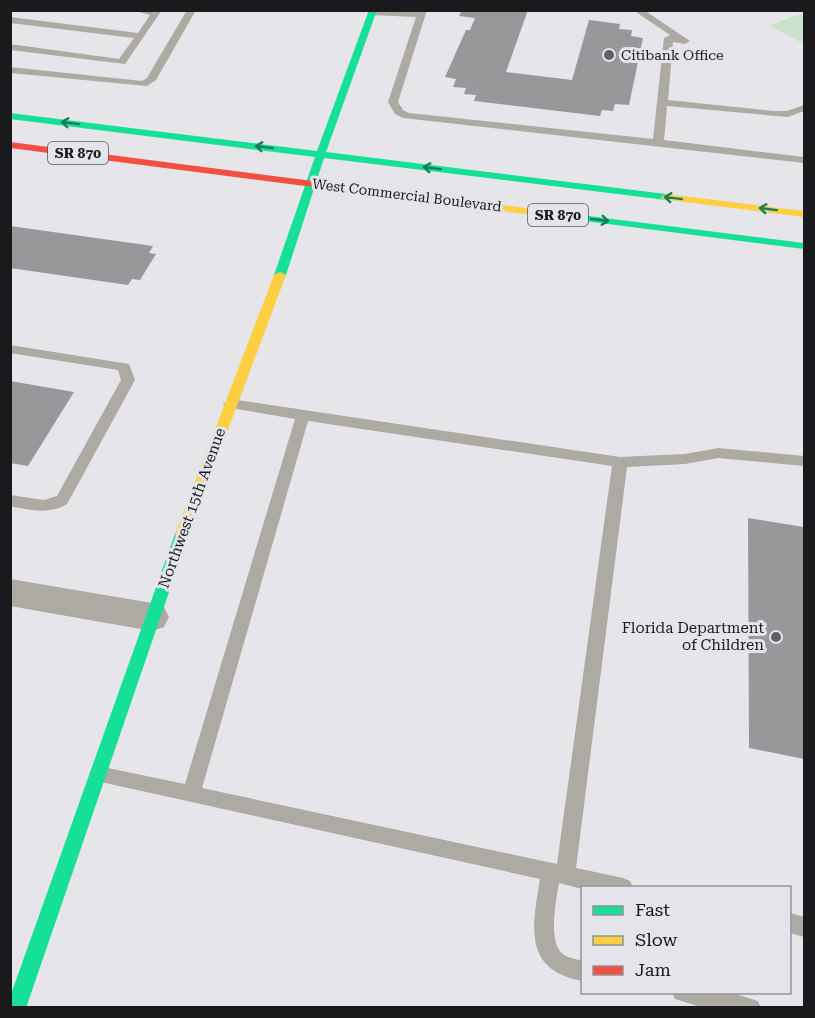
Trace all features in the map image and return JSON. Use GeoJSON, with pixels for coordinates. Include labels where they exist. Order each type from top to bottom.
{"type":"FeatureCollection","features":[{"type":"Feature","properties":{"kind":"main road","name":"Northwest 15th Avenue"},"geometry":{"type":"LineString","coordinates":[[16,1008],[152,617],[230,404],[266,318],[372,11]]}},
{"type":"Feature","properties":{"kind":"main road","name":"West Commercial Boulevard"},"geometry":{"type":"LineString","coordinates":[[10,116],[804,214]]}},
{"type":"Feature","properties":{"kind":"main road","name":"West Commercial Boulevard"},"geometry":{"type":"LineString","coordinates":[[10,145],[804,246]]}},
{"type":"Feature","properties":{"kind":"street"},"geometry":{"type":"LineString","coordinates":[[10,592],[152,617]]}},
{"type":"Feature","properties":{"kind":"lane"},"geometry":{"type":"LineString","coordinates":[[16,10],[10,18],[141,36]]}},
{"type":"Feature","properties":{"kind":"lane"},"geometry":{"type":"LineString","coordinates":[[136,10],[158,12]]}},
{"type":"Feature","properties":{"kind":"lane"},"geometry":{"type":"LineString","coordinates":[[10,70],[143,84],[151,80],[192,10]]}},
{"type":"Feature","properties":{"kind":"lane"},"geometry":{"type":"LineString","coordinates":[[637,10],[685,40],[669,38],[658,143]]}},
{"type":"Feature","properties":{"kind":"lane"},"geometry":{"type":"LineString","coordinates":[[372,11],[422,13],[393,102],[394,108],[407,116],[804,160]]}},
{"type":"Feature","properties":{"kind":"lane"},"geometry":{"type":"LineString","coordinates":[[10,47],[122,62],[158,12]]}},
{"type":"Feature","properties":{"kind":"lane"},"geometry":{"type":"LineString","coordinates":[[662,102],[774,114],[788,114],[804,108]]}},
{"type":"Feature","properties":{"kind":"lane"},"geometry":{"type":"LineString","coordinates":[[10,349],[124,367],[128,380],[63,500],[56,505],[47,506],[10,500]]}},
{"type":"Feature","properties":{"kind":"lane"},"geometry":{"type":"LineString","coordinates":[[230,404],[620,462],[685,459],[718,453],[804,461]]}},
{"type":"Feature","properties":{"kind":"lane"},"geometry":{"type":"LineString","coordinates":[[191,794],[303,415]]}},
{"type":"Feature","properties":{"kind":"lane"},"geometry":{"type":"LineString","coordinates":[[581,971],[554,960],[548,949],[544,920],[558,874],[620,462]]}},
{"type":"Feature","properties":{"kind":"lane"},"geometry":{"type":"LineString","coordinates":[[98,774],[614,886]]}},
{"type":"Feature","properties":{"kind":"lane"},"geometry":{"type":"LineString","coordinates":[[687,994],[751,1008]]}},
{"type":"Feature","properties":{"kind":"green space"},"geometry":{"type":"Polygon","coordinates":[[[804,13],[804,44],[769,25],[770,25],[804,13]]]}},
{"type":"Feature","properties":{"kind":"building","name":"Citibank Office"},"geometry":{"type":"Polygon","coordinates":[[[462,10],[528,10],[506,72],[572,80],[589,20],[620,24],[619,29],[632,30],[631,36],[643,38],[629,105],[615,104],[613,111],[602,110],[600,116],[474,101],[476,95],[464,94],[466,88],[453,87],[456,79],[445,77],[466,30],[470,30],[475,18],[459,16],[462,10]]]}},
{"type":"Feature","properties":{"kind":"building"},"geometry":{"type":"Polygon","coordinates":[[[10,226],[153,246],[149,253],[156,254],[140,280],[132,279],[128,285],[10,268],[10,226]]]}},
{"type":"Feature","properties":{"kind":"building"},"geometry":{"type":"Polygon","coordinates":[[[10,381],[74,392],[28,466],[10,463],[10,381]]]}},
{"type":"Feature","properties":{"kind":"building","name":"Florida Department of Children"},"geometry":{"type":"Polygon","coordinates":[[[748,518],[804,527],[804,759],[749,748],[748,518]]]}},
{"type":"Feature","properties":{"kind":"traffic: fast"},"geometry":{"type":"LineString","coordinates":[[280,275],[330,127],[373,10]]}},
{"type":"Feature","properties":{"kind":"traffic: fast"},"geometry":{"type":"LineString","coordinates":[[10,116],[666,197]]}},
{"type":"Feature","properties":{"kind":"traffic: fast"},"geometry":{"type":"LineString","coordinates":[[557,215],[804,246]]}},
{"type":"Feature","properties":{"kind":"traffic: fast"},"geometry":{"type":"LineString","coordinates":[[16,1008],[182,534]]}},
{"type":"Feature","properties":{"kind":"traffic: slow"},"geometry":{"type":"LineString","coordinates":[[321,185],[557,215]]}},
{"type":"Feature","properties":{"kind":"traffic: slow"},"geometry":{"type":"LineString","coordinates":[[666,197],[804,214]]}},
{"type":"Feature","properties":{"kind":"traffic: slow"},"geometry":{"type":"LineString","coordinates":[[182,534],[280,275]]}},
{"type":"Feature","properties":{"kind":"traffic: jam"},"geometry":{"type":"LineString","coordinates":[[10,145],[321,185]]}},
{"type":"Feature","properties":{"kind":"place","name":"Citibank Office"},"geometry":{"type":"Point","coordinates":[609,55]}},
{"type":"Feature","properties":{"kind":"place","name":"Florida Department of Children"},"geometry":{"type":"Point","coordinates":[776,637]}}]}
